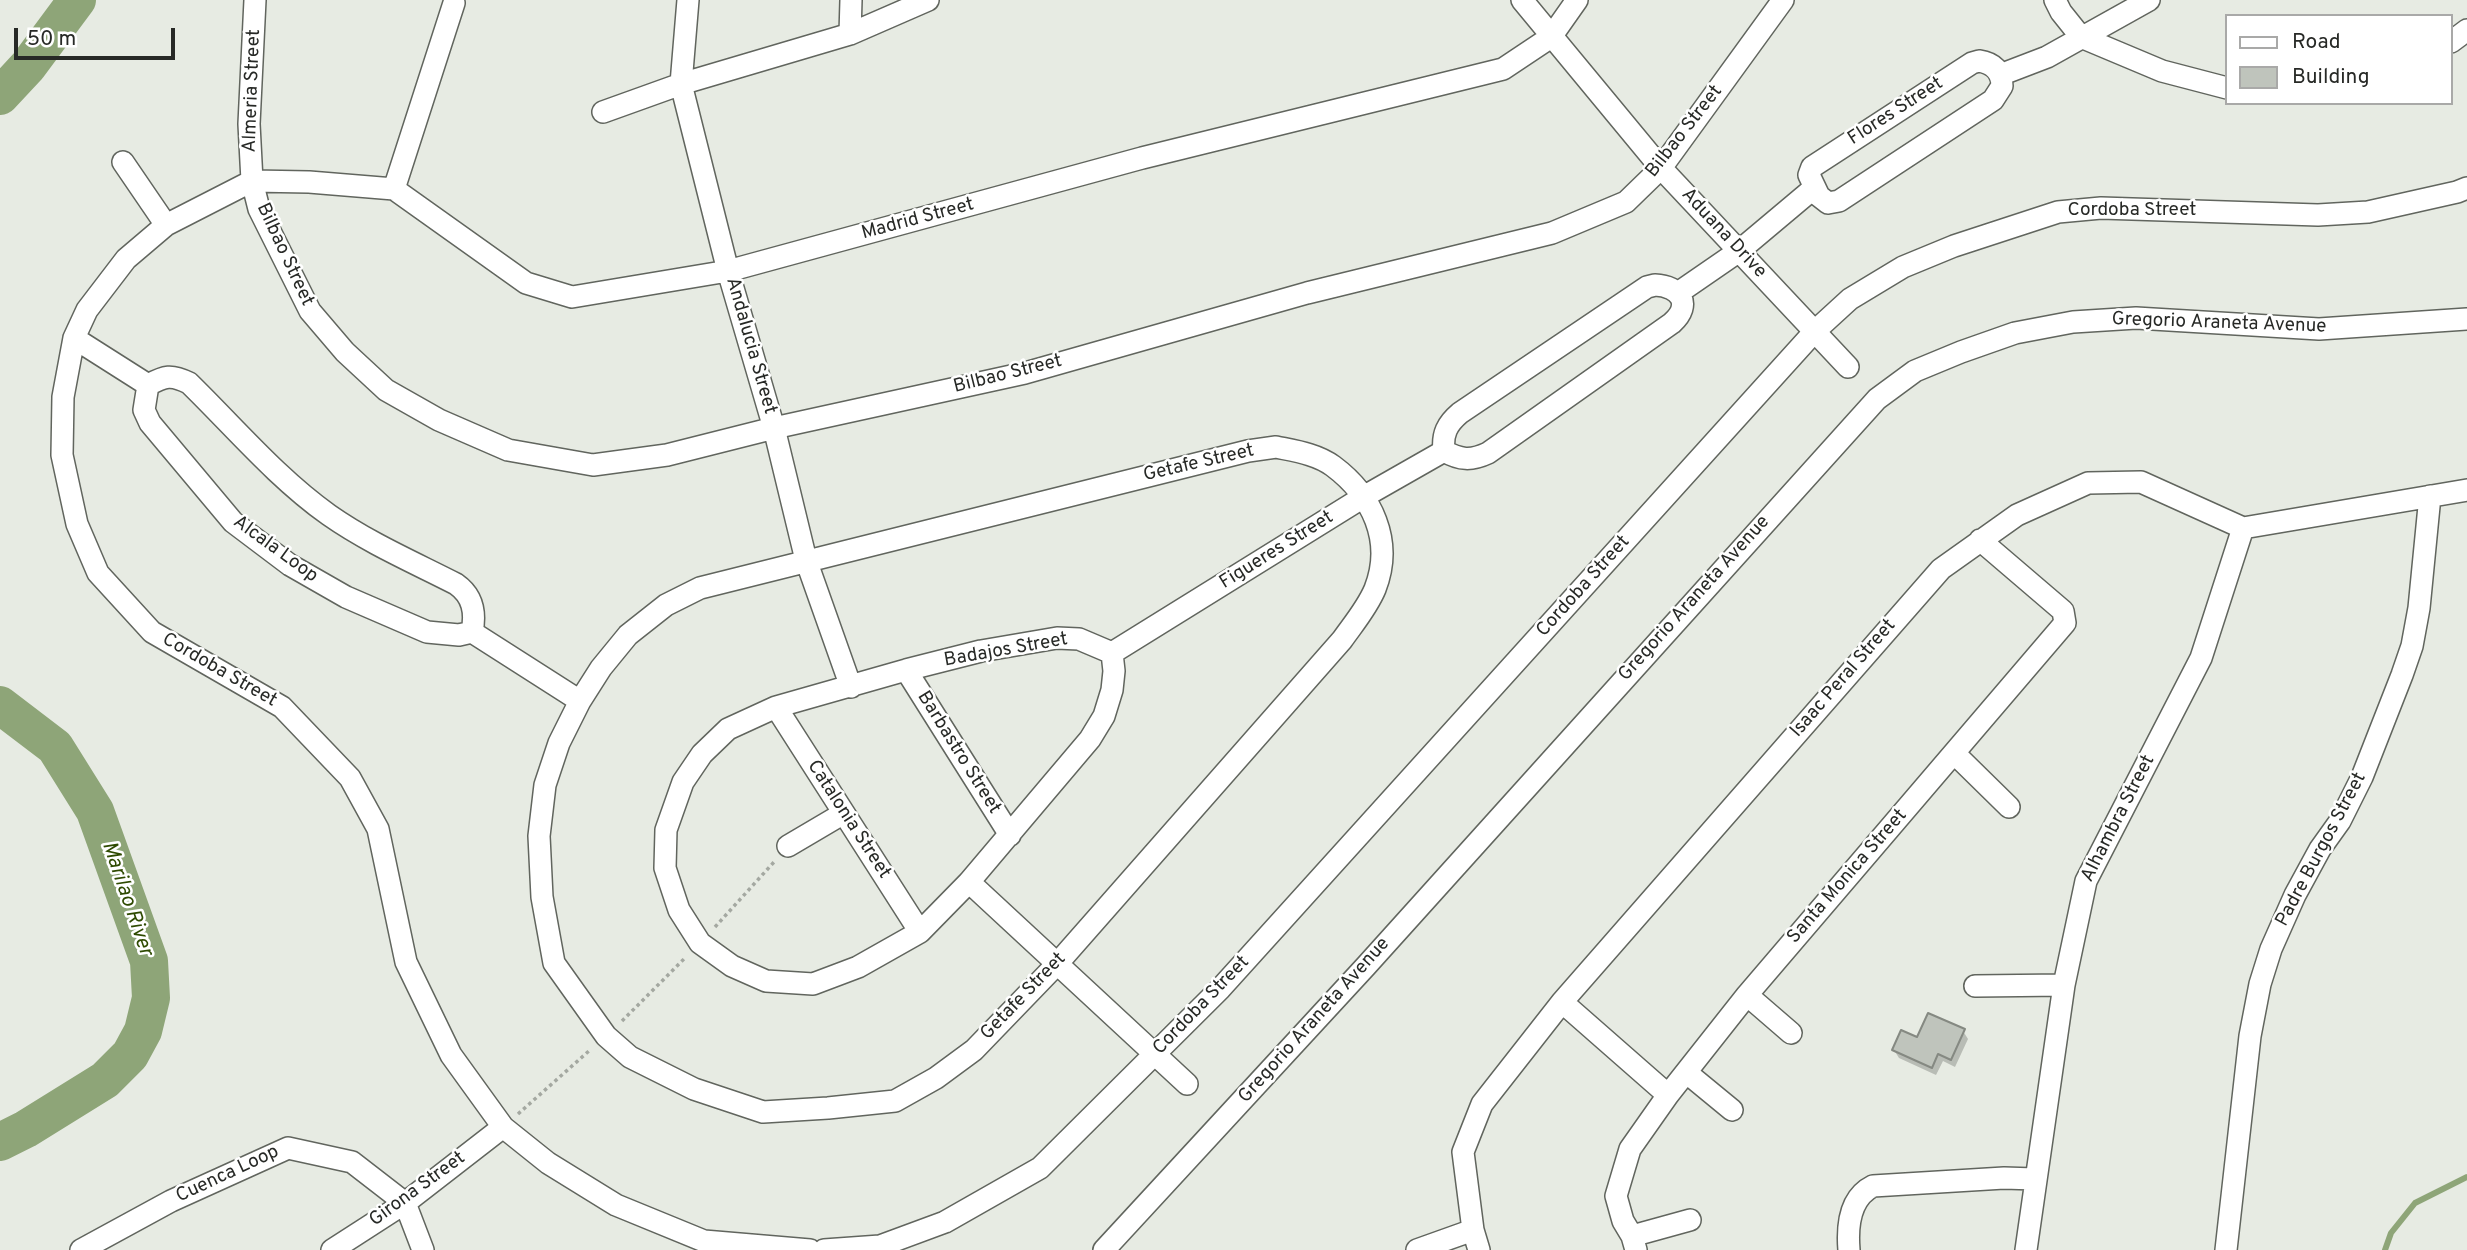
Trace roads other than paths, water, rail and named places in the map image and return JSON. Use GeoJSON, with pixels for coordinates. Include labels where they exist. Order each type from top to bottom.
{"type":"FeatureCollection","features":[{"type":"Feature","properties":{"kind":"street","name":"Almeria Street"},"geometry":{"type":"LineString","coordinates":[[252,181],[249,124],[256,0]]}},
{"type":"Feature","properties":{"kind":"street","name":"Andalucia Street"},"geometry":{"type":"LineString","coordinates":[[688,0],[681,84],[728,271],[774,428],[806,560],[851,687]]}},
{"type":"Feature","properties":{"kind":"street"},"geometry":{"type":"LineString","coordinates":[[850,34],[851,0]]}},
{"type":"Feature","properties":{"kind":"street"},"geometry":{"type":"LineString","coordinates":[[603,112],[681,84],[850,34],[928,0]]}},
{"type":"Feature","properties":{"kind":"street","name":"Aduana Drive"},"geometry":{"type":"LineString","coordinates":[[1522,0],[1661,168],[1848,367]]}},
{"type":"Feature","properties":{"kind":"street","name":"Madrid Street"},"geometry":{"type":"LineString","coordinates":[[394,189],[526,283],[572,297],[728,271],[1142,158],[1503,69],[1551,37],[1577,0]]}},
{"type":"Feature","properties":{"kind":"street","name":"Bilbao Street"},"geometry":{"type":"LineString","coordinates":[[252,181],[259,209],[310,311],[345,352],[386,390],[439,420],[508,450],[593,465],[667,455],[774,428],[1025,373],[1307,293],[1552,233],[1626,202],[1661,168],[1783,0]]}},
{"type":"Feature","properties":{"kind":"street"},"geometry":{"type":"LineString","coordinates":[[2055,0],[2081,37],[2162,72],[2226,88]]}},
{"type":"Feature","properties":{"kind":"street"},"geometry":{"type":"LineString","coordinates":[[1678,293],[1739,251],[1814,188],[1824,201],[1839,201],[1993,100],[2002,86],[2000,75],[2048,57],[2148,0]]}},
{"type":"Feature","properties":{"kind":"street"},"geometry":{"type":"LineString","coordinates":[[252,181],[309,182],[394,189],[454,4]]}},
{"type":"Feature","properties":{"kind":"street","name":"Flores Street"},"geometry":{"type":"LineString","coordinates":[[1814,188],[1809,175],[1812,167],[1972,63],[1985,62],[1997,69],[2000,75]]}},
{"type":"Feature","properties":{"kind":"street"},"geometry":{"type":"LineString","coordinates":[[123,162],[166,225]]}},
{"type":"Feature","properties":{"kind":"street","name":"Cordoba Street"},"geometry":{"type":"LineString","coordinates":[[252,181],[166,225],[126,259],[87,310],[74,338],[63,397],[62,455],[77,524],[98,573],[152,632],[282,707],[350,778],[378,829],[406,962],[451,1055],[503,1128],[548,1163],[616,1205],[703,1246],[810,1250]]}},
{"type":"Feature","properties":{"kind":"street","name":"Cordoba Street"},"geometry":{"type":"LineString","coordinates":[[824,1250],[880,1248],[946,1222],[1040,1168],[1220,989],[1815,331],[1850,299],[1903,267],[1954,246],[2059,212],[2101,208],[2318,215],[2368,212],[2467,188]]}},
{"type":"Feature","properties":{"kind":"street"},"geometry":{"type":"LineString","coordinates":[[1665,285],[1678,293],[1682,310],[1672,323],[1488,453],[1464,460],[1444,451],[1444,433],[1451,421],[1647,287],[1665,285]]}},
{"type":"Feature","properties":{"kind":"street","name":"Gregorio Araneta Avenue"},"geometry":{"type":"LineString","coordinates":[[1110,1248],[1877,398],[1915,371],[2015,333],[2073,322],[2136,318],[2319,329],[2467,319]]}},
{"type":"Feature","properties":{"kind":"street"},"geometry":{"type":"LineString","coordinates":[[74,338],[148,386],[164,377],[178,378],[190,383],[277,472],[328,514],[371,542],[456,584],[466,592],[475,618],[472,632],[580,701]]}},
{"type":"Feature","properties":{"kind":"street","name":"Alcala Loop"},"geometry":{"type":"LineString","coordinates":[[148,386],[144,410],[150,423],[233,522],[290,565],[346,597],[427,632],[459,635],[472,632]]}},
{"type":"Feature","properties":{"kind":"street","name":"Getafe Street"},"geometry":{"type":"LineString","coordinates":[[1276,447],[1306,454],[1332,465],[1364,496],[1379,525],[1382,559],[1375,587],[1364,610],[1342,639],[1057,964],[974,1050],[936,1078],[895,1101],[763,1112],[694,1089],[630,1057],[606,1035],[554,963],[542,897],[539,836],[545,785],[559,743],[580,701],[601,668],[628,635],[666,604],[700,588],[806,560],[1248,451],[1276,447]]}},
{"type":"Feature","properties":{"kind":"street","name":"Figueres Street"},"geometry":{"type":"LineString","coordinates":[[1112,653],[1364,496],[1444,451]]}},
{"type":"Feature","properties":{"kind":"street","name":"Isaac Peral Street"},"geometry":{"type":"LineString","coordinates":[[1476,1240],[1463,1152],[1482,1104],[1562,1002],[1941,569],[2017,515],[2088,483],[2141,482],[2243,528]]}},
{"type":"Feature","properties":{"kind":"street"},"geometry":{"type":"LineString","coordinates":[[2243,528],[2467,491]]}},
{"type":"Feature","properties":{"kind":"street","name":"Padre Burgos Street"},"geometry":{"type":"LineString","coordinates":[[2226,1250],[2250,1036],[2260,984],[2271,949],[2295,895],[2320,849],[2340,821],[2362,778],[2402,675],[2412,646],[2419,608],[2430,496]]}},
{"type":"Feature","properties":{"kind":"street","name":"Alhambra Street"},"geometry":{"type":"LineString","coordinates":[[2026,1250],[2064,985],[2086,881],[2201,658],[2243,528]]}},
{"type":"Feature","properties":{"kind":"street","name":"Santa Monica Street"},"geometry":{"type":"LineString","coordinates":[[1634,1243],[1623,1221],[1616,1196],[1630,1149],[1668,1095],[1747,995],[2065,623],[2063,611],[1980,540]]}},
{"type":"Feature","properties":{"kind":"street","name":"Badajos Street"},"geometry":{"type":"LineString","coordinates":[[1057,638],[1079,639],[1112,653],[1112,690],[1104,716],[1090,739],[969,882],[920,932],[858,967],[813,984],[765,981],[732,966],[700,943],[679,910],[665,868],[666,830],[682,782],[702,754],[729,729],[776,707],[981,651],[1057,638]]}},
{"type":"Feature","properties":{"kind":"street","name":"Barbastro Street"},"geometry":{"type":"LineString","coordinates":[[906,670],[1010,835]]}},
{"type":"Feature","properties":{"kind":"street","name":"Catalonia Street"},"geometry":{"type":"LineString","coordinates":[[776,707],[920,932]]}},
{"type":"Feature","properties":{"kind":"street"},"geometry":{"type":"LineString","coordinates":[[1955,754],[2009,807]]}},
{"type":"Feature","properties":{"kind":"street"},"geometry":{"type":"LineString","coordinates":[[789,846],[844,813]]}},
{"type":"Feature","properties":{"kind":"street"},"geometry":{"type":"LineString","coordinates":[[969,882],[1187,1084]]}},
{"type":"Feature","properties":{"kind":"street"},"geometry":{"type":"LineString","coordinates":[[1975,986],[2064,985]]}},
{"type":"Feature","properties":{"kind":"street"},"geometry":{"type":"LineString","coordinates":[[1747,995],[1791,1033]]}},
{"type":"Feature","properties":{"kind":"street"},"geometry":{"type":"LineString","coordinates":[[1562,1002],[1668,1095]]}},
{"type":"Feature","properties":{"kind":"street"},"geometry":{"type":"LineString","coordinates":[[1686,1073],[1732,1110]]}},
{"type":"Feature","properties":{"kind":"street","name":"Girona Street"},"geometry":{"type":"LineString","coordinates":[[331,1250],[405,1203],[503,1128]]}},
{"type":"Feature","properties":{"kind":"street","name":"Cuenca Loop"},"geometry":{"type":"LineString","coordinates":[[81,1250],[171,1201],[288,1147],[352,1162],[405,1203]]}},
{"type":"Feature","properties":{"kind":"street"},"geometry":{"type":"LineString","coordinates":[[1849,1250],[1850,1220],[1854,1203],[1863,1191],[1873,1186],[2004,1178],[2035,1179]]}},
{"type":"Feature","properties":{"kind":"street"},"geometry":{"type":"LineString","coordinates":[[405,1203],[423,1250]]}},
{"type":"Feature","properties":{"kind":"street"},"geometry":{"type":"LineString","coordinates":[[1634,1243],[1690,1220]]}},
{"type":"Feature","properties":{"kind":"street"},"geometry":{"type":"LineString","coordinates":[[1417,1250],[1476,1240]]}},
{"type":"Feature","properties":{"kind":"waterway","name":"Marilao River"},"geometry":{"type":"LineString","coordinates":[[0,96],[28,66],[77,0]]}},
{"type":"Feature","properties":{"kind":"waterway","name":"Marilao River"},"geometry":{"type":"LineString","coordinates":[[0,705],[55,747],[95,811],[149,961],[151,998],[143,1031],[130,1055],[105,1080],[0,1142]]}},
{"type":"Feature","properties":{"kind":"waterway"},"geometry":{"type":"LineString","coordinates":[[2385,1250],[2391,1233],[2415,1203],[2467,1177]]}}]}
